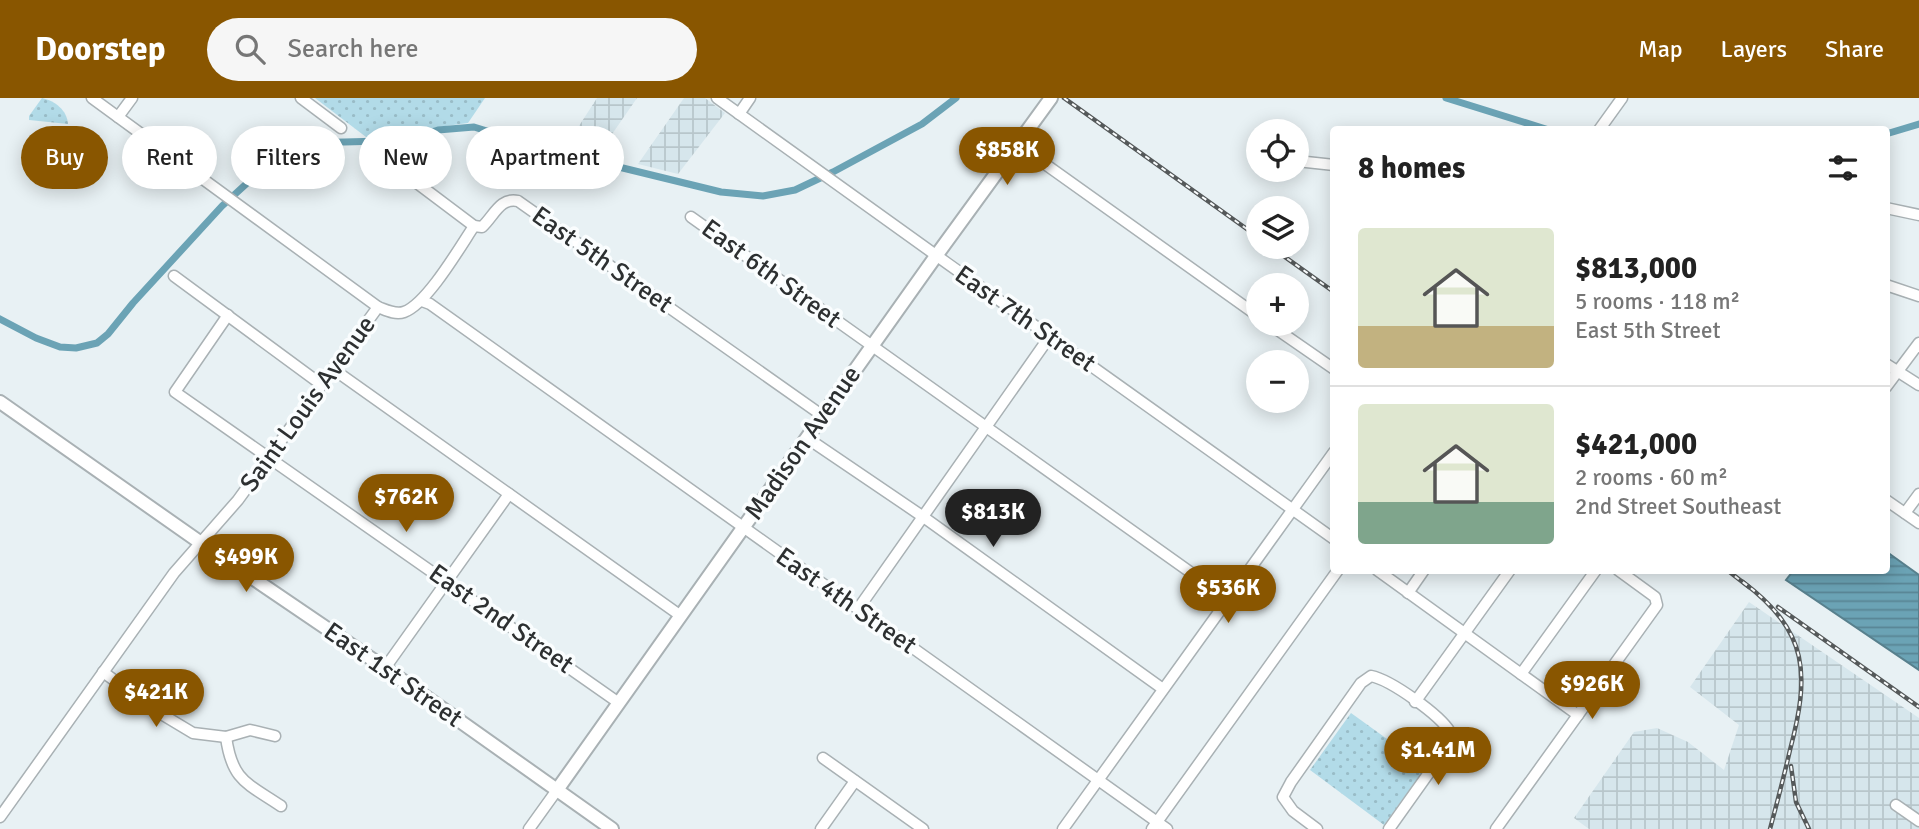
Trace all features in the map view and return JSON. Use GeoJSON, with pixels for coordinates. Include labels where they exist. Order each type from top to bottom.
{"type":"FeatureCollection","features":[{"type":"Feature","properties":{"kind":"main road","name":"Madison Avenue"},"geometry":{"type":"LineString","coordinates":[[557,790],[1051,98]]}},
{"type":"Feature","properties":{"kind":"main road","name":"East 1st Street"},"geometry":{"type":"LineString","coordinates":[[0,402],[385,668],[612,829]]}},
{"type":"Feature","properties":{"kind":"street"},"geometry":{"type":"LineString","coordinates":[[92,98],[378,307]]}},
{"type":"Feature","properties":{"kind":"street"},"geometry":{"type":"LineString","coordinates":[[118,117],[132,98]]}},
{"type":"Feature","properties":{"kind":"street"},"geometry":{"type":"LineString","coordinates":[[301,98],[338,126]]}},
{"type":"Feature","properties":{"kind":"street","name":"East 7th Street"},"geometry":{"type":"LineString","coordinates":[[718,98],[1330,536]]}},
{"type":"Feature","properties":{"kind":"street"},"geometry":{"type":"LineString","coordinates":[[739,114],[750,98]]}},
{"type":"Feature","properties":{"kind":"street"},"geometry":{"type":"LineString","coordinates":[[1602,126],[1622,98]]}},
{"type":"Feature","properties":{"kind":"street"},"geometry":{"type":"LineString","coordinates":[[1017,144],[1246,307]]}},
{"type":"Feature","properties":{"kind":"street"},"geometry":{"type":"LineString","coordinates":[[1309,163],[1330,164]]}},
{"type":"Feature","properties":{"kind":"street"},"geometry":{"type":"LineString","coordinates":[[422,302],[474,226],[425,189]]}},
{"type":"Feature","properties":{"kind":"street","name":"East 5th Street"},"geometry":{"type":"LineString","coordinates":[[474,226],[482,227],[503,203],[518,201],[822,416]]}},
{"type":"Feature","properties":{"kind":"street"},"geometry":{"type":"LineString","coordinates":[[1890,209],[1919,215]]}},
{"type":"Feature","properties":{"kind":"street","name":"East 6th Street"},"geometry":{"type":"LineString","coordinates":[[691,216],[1228,599]]}},
{"type":"Feature","properties":{"kind":"street"},"geometry":{"type":"LineString","coordinates":[[174,276],[322,385]]}},
{"type":"Feature","properties":{"kind":"street"},"geometry":{"type":"LineString","coordinates":[[1890,286],[1919,296]]}},
{"type":"Feature","properties":{"kind":"street","name":"Saint Louis Avenue"},"geometry":{"type":"LineString","coordinates":[[0,817],[174,573],[239,500],[378,307],[402,313],[422,302]]}},
{"type":"Feature","properties":{"kind":"street","name":"East 4th Street"},"geometry":{"type":"LineString","coordinates":[[422,302],[430,304],[744,527],[1098,780],[1155,825],[1167,829]]}},
{"type":"Feature","properties":{"kind":"street","name":"East 2nd Street"},"geometry":{"type":"LineString","coordinates":[[228,315],[175,392],[619,703]]}},
{"type":"Feature","properties":{"kind":"street"},"geometry":{"type":"LineString","coordinates":[[858,609],[1050,336]]}},
{"type":"Feature","properties":{"kind":"street"},"geometry":{"type":"LineString","coordinates":[[1286,336],[1330,366]]}},
{"type":"Feature","properties":{"kind":"street"},"geometry":{"type":"LineString","coordinates":[[1890,382],[1919,343]]}},
{"type":"Feature","properties":{"kind":"street"},"geometry":{"type":"LineString","coordinates":[[1890,366],[1919,385]]}},
{"type":"Feature","properties":{"kind":"street"},"geometry":{"type":"LineString","coordinates":[[333,369],[681,616]]}},
{"type":"Feature","properties":{"kind":"street"},"geometry":{"type":"LineString","coordinates":[[807,438],[922,516],[1163,689]]}},
{"type":"Feature","properties":{"kind":"street"},"geometry":{"type":"LineString","coordinates":[[1063,829],[1330,458]]}},
{"type":"Feature","properties":{"kind":"street"},"geometry":{"type":"LineString","coordinates":[[385,668],[509,494]]}},
{"type":"Feature","properties":{"kind":"street"},"geometry":{"type":"LineString","coordinates":[[1905,513],[1919,494]]}},
{"type":"Feature","properties":{"kind":"street"},"geometry":{"type":"LineString","coordinates":[[1890,503],[1919,523]]}},
{"type":"Feature","properties":{"kind":"street"},"geometry":{"type":"LineString","coordinates":[[1155,825],[1335,574]]}},
{"type":"Feature","properties":{"kind":"street"},"geometry":{"type":"LineString","coordinates":[[1382,574],[1578,715]]}},
{"type":"Feature","properties":{"kind":"street"},"geometry":{"type":"LineString","coordinates":[[1408,593],[1421,574]]}},
{"type":"Feature","properties":{"kind":"street"},"geometry":{"type":"LineString","coordinates":[[1415,702],[1507,574]]}},
{"type":"Feature","properties":{"kind":"street"},"geometry":{"type":"LineString","coordinates":[[1521,674],[1593,574]]}},
{"type":"Feature","properties":{"kind":"street"},"geometry":{"type":"LineString","coordinates":[[1496,829],[1658,601],[1623,574]]}},
{"type":"Feature","properties":{"kind":"street"},"geometry":{"type":"LineString","coordinates":[[105,670],[184,729],[204,736],[226,737],[250,730],[275,736]]}},
{"type":"Feature","properties":{"kind":"street"},"geometry":{"type":"LineString","coordinates":[[1317,829],[1293,811],[1283,797],[1362,683],[1371,676],[1385,681],[1415,702],[1446,725],[1450,732],[1448,746],[1389,829]]}},
{"type":"Feature","properties":{"kind":"street"},"geometry":{"type":"LineString","coordinates":[[226,737],[231,762],[238,775],[281,806]]}},
{"type":"Feature","properties":{"kind":"street"},"geometry":{"type":"LineString","coordinates":[[822,758],[923,829]]}},
{"type":"Feature","properties":{"kind":"street"},"geometry":{"type":"LineString","coordinates":[[821,829],[855,781]]}},
{"type":"Feature","properties":{"kind":"street"},"geometry":{"type":"LineString","coordinates":[[529,829],[557,790]]}},
{"type":"Feature","properties":{"kind":"street"},"geometry":{"type":"LineString","coordinates":[[1896,805],[1919,821]]}},
{"type":"Feature","properties":{"kind":"shaded area"},"geometry":{"type":"Polygon","coordinates":[[[42,98],[60,107],[68,124],[29,120],[42,98]]]}},
{"type":"Feature","properties":{"kind":"shaded area"},"geometry":{"type":"Polygon","coordinates":[[[315,98],[485,98],[468,123],[449,126],[359,126],[359,132],[315,98]]]}},
{"type":"Feature","properties":{"kind":"shaded area"},"geometry":{"type":"Polygon","coordinates":[[[597,98],[637,98],[618,126],[579,126],[597,98]]]}},
{"type":"Feature","properties":{"kind":"shaded area"},"geometry":{"type":"Polygon","coordinates":[[[684,98],[705,98],[725,113],[678,174],[638,164],[684,98]]]}},
{"type":"Feature","properties":{"kind":"shaded area"},"geometry":{"type":"Polygon","coordinates":[[[1890,554],[1919,575],[1919,670],[1786,580],[1791,574],[1890,574],[1890,554]]]}},
{"type":"Feature","properties":{"kind":"shaded area"},"geometry":{"type":"Polygon","coordinates":[[[1749,602],[1919,718],[1919,829],[1589,829],[1574,818],[1634,732],[1657,728],[1688,742],[1724,770],[1739,725],[1690,687],[1749,602]]]}},
{"type":"Feature","properties":{"kind":"shaded area"},"geometry":{"type":"Polygon","coordinates":[[[1351,713],[1426,767],[1384,825],[1310,770],[1351,713]]]}},
{"type":"Feature","properties":{"kind":"waterway"},"geometry":{"type":"LineString","coordinates":[[0,319],[60,347],[76,348],[97,343],[222,206],[280,153],[305,143],[383,141],[438,130],[474,127],[541,148],[721,192],[763,196],[795,190],[833,172],[922,124],[956,98]]}},
{"type":"Feature","properties":{"kind":"waterway"},"geometry":{"type":"LineString","coordinates":[[1446,98],[1536,126]]}},
{"type":"Feature","properties":{"kind":"waterway"},"geometry":{"type":"LineString","coordinates":[[1890,133],[1919,124]]}},
{"type":"Feature","properties":{"kind":"railway"},"geometry":{"type":"LineString","coordinates":[[1064,98],[1246,228]]}},
{"type":"Feature","properties":{"kind":"railway"},"geometry":{"type":"LineString","coordinates":[[1288,259],[1330,289]]}},
{"type":"Feature","properties":{"kind":"railway"},"geometry":{"type":"LineString","coordinates":[[1732,574],[1749,587]]}},
{"type":"Feature","properties":{"kind":"railway"},"geometry":{"type":"LineString","coordinates":[[1743,582],[1765,600],[1781,619],[1799,656],[1801,677],[1796,723],[1770,829]]}},
{"type":"Feature","properties":{"kind":"railway"},"geometry":{"type":"LineString","coordinates":[[1778,607],[1919,707]]}},
{"type":"Feature","properties":{"kind":"railway"},"geometry":{"type":"LineString","coordinates":[[1791,766],[1796,802],[1809,829]]}}]}
